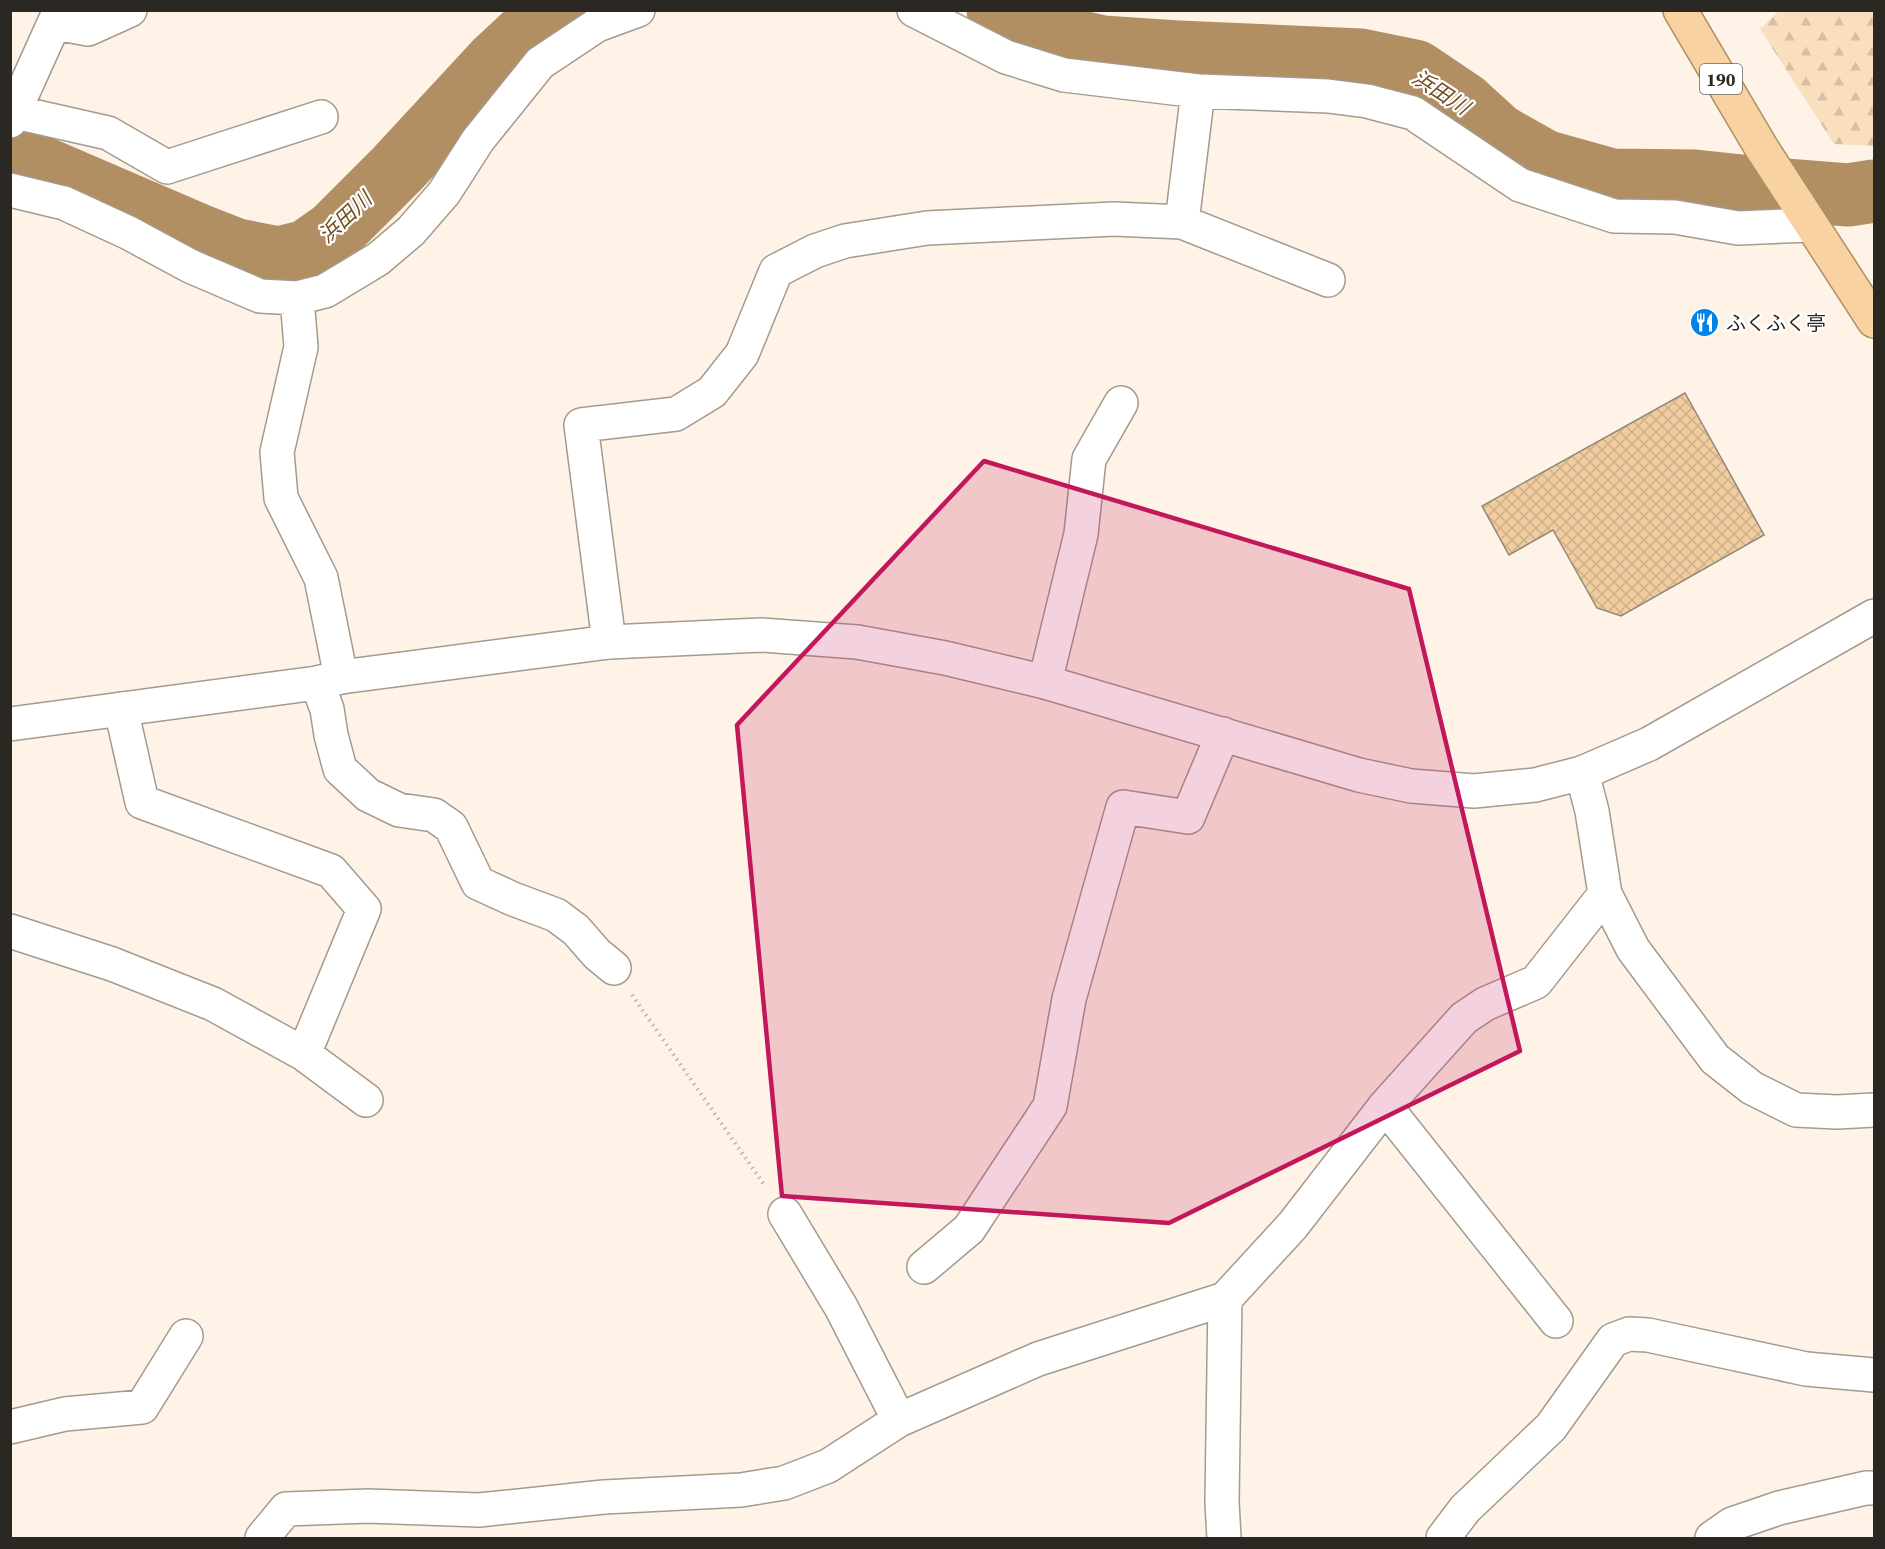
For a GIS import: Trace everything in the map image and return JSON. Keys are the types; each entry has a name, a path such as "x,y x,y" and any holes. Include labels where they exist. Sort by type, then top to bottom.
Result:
{"highway":[{"name":"190","path":"1680,10 1761,147 1875,321"}],"street":[{"path":"130,10 88,29 58,17 13,117 108,133 167,167 321,117"},
{"path":"10,190 64,204 129,233 190,266 260,296 297,298 325,291 378,259 411,231 444,193 477,140 540,63 597,25 638,10"},
{"path":"914,10 1006,57 1064,75 1198,91 1329,96 1368,101 1413,113 1520,185 1614,216 1676,217 1738,228 1808,220"},
{"path":"1182,222 1198,91"},
{"path":"609,642 580,424 676,414 712,392 742,354 776,271 815,251 845,241 927,228 1114,219 1182,222 1328,280"},
{"path":"297,298 301,347 277,452 281,498 321,578 329,680 327,709 340,769 368,795 399,810 434,815 451,827 478,883 556,915 576,930 597,954 614,968"},
{"path":"1045,682 1081,534 1089,459 1121,403"},
{"path":"10,724 609,642 761,635 857,642 945,658 1045,682 1359,775 1411,786 1474,791 1535,784 1582,773 1649,744 1875,616"},
{"path":"122,709 142,802 331,871 364,909 304,1054"},
{"path":"924,1267 969,1229 1050,1106 1069,999 1123,807 1188,817 1223,734"},
{"path":"1582,773 1592,811 1605,894 1633,949 1715,1059 1752,1088 1796,1110 1838,1112 1875,1110"},
{"path":"262,1539 286,1509 368,1506 479,1510 604,1497 741,1490 784,1483 828,1466 899,1420 1038,1359 1225,1299 1293,1225 1386,1106 1464,1018 1485,1004 1536,982 1605,894"},
{"path":"10,931 112,964 213,1004 304,1054 366,1100"},
{"path":"1386,1106 1556,1321"},
{"path":"784,1214 841,1307 899,1420"},
{"path":"1224,1539 1222,1502 1225,1299"},
{"path":"1443,1539 1465,1509 1551,1427 1613,1340 1629,1334 1648,1335 1806,1369 1875,1375"},
{"path":"10,1427 65,1414 142,1407 186,1336"},
{"path":"1712,1539 1732,1524 1779,1508 1866,1488 1875,1488"}],"path":[{"path":"614,968 784,1214"}],"highlighted area":[{"path":"984,461 1409,589 1520,1051 1169,1223 782,1196 737,725"}],"green space":[{"path":"1779,11 1874,11 1874,146 1834,144 1760,29"}],"building":[{"path":"1685,393 1764,535 1621,616 1597,608 1553,530 1509,555 1482,506"}],"waterway":[{"name":"浜田川","path":"10,154 237,250 278,258 307,251 334,232 397,169 497,61 539,22 557,10"},
{"name":"浜田川","path":"998,10 1055,36 1102,47 1361,60 1415,71 1464,104 1498,135 1544,161 1612,180 1695,181 1848,195 1874,191"}],"place":[{"name":"ふくふく亭","path":"1705,323"}]}
